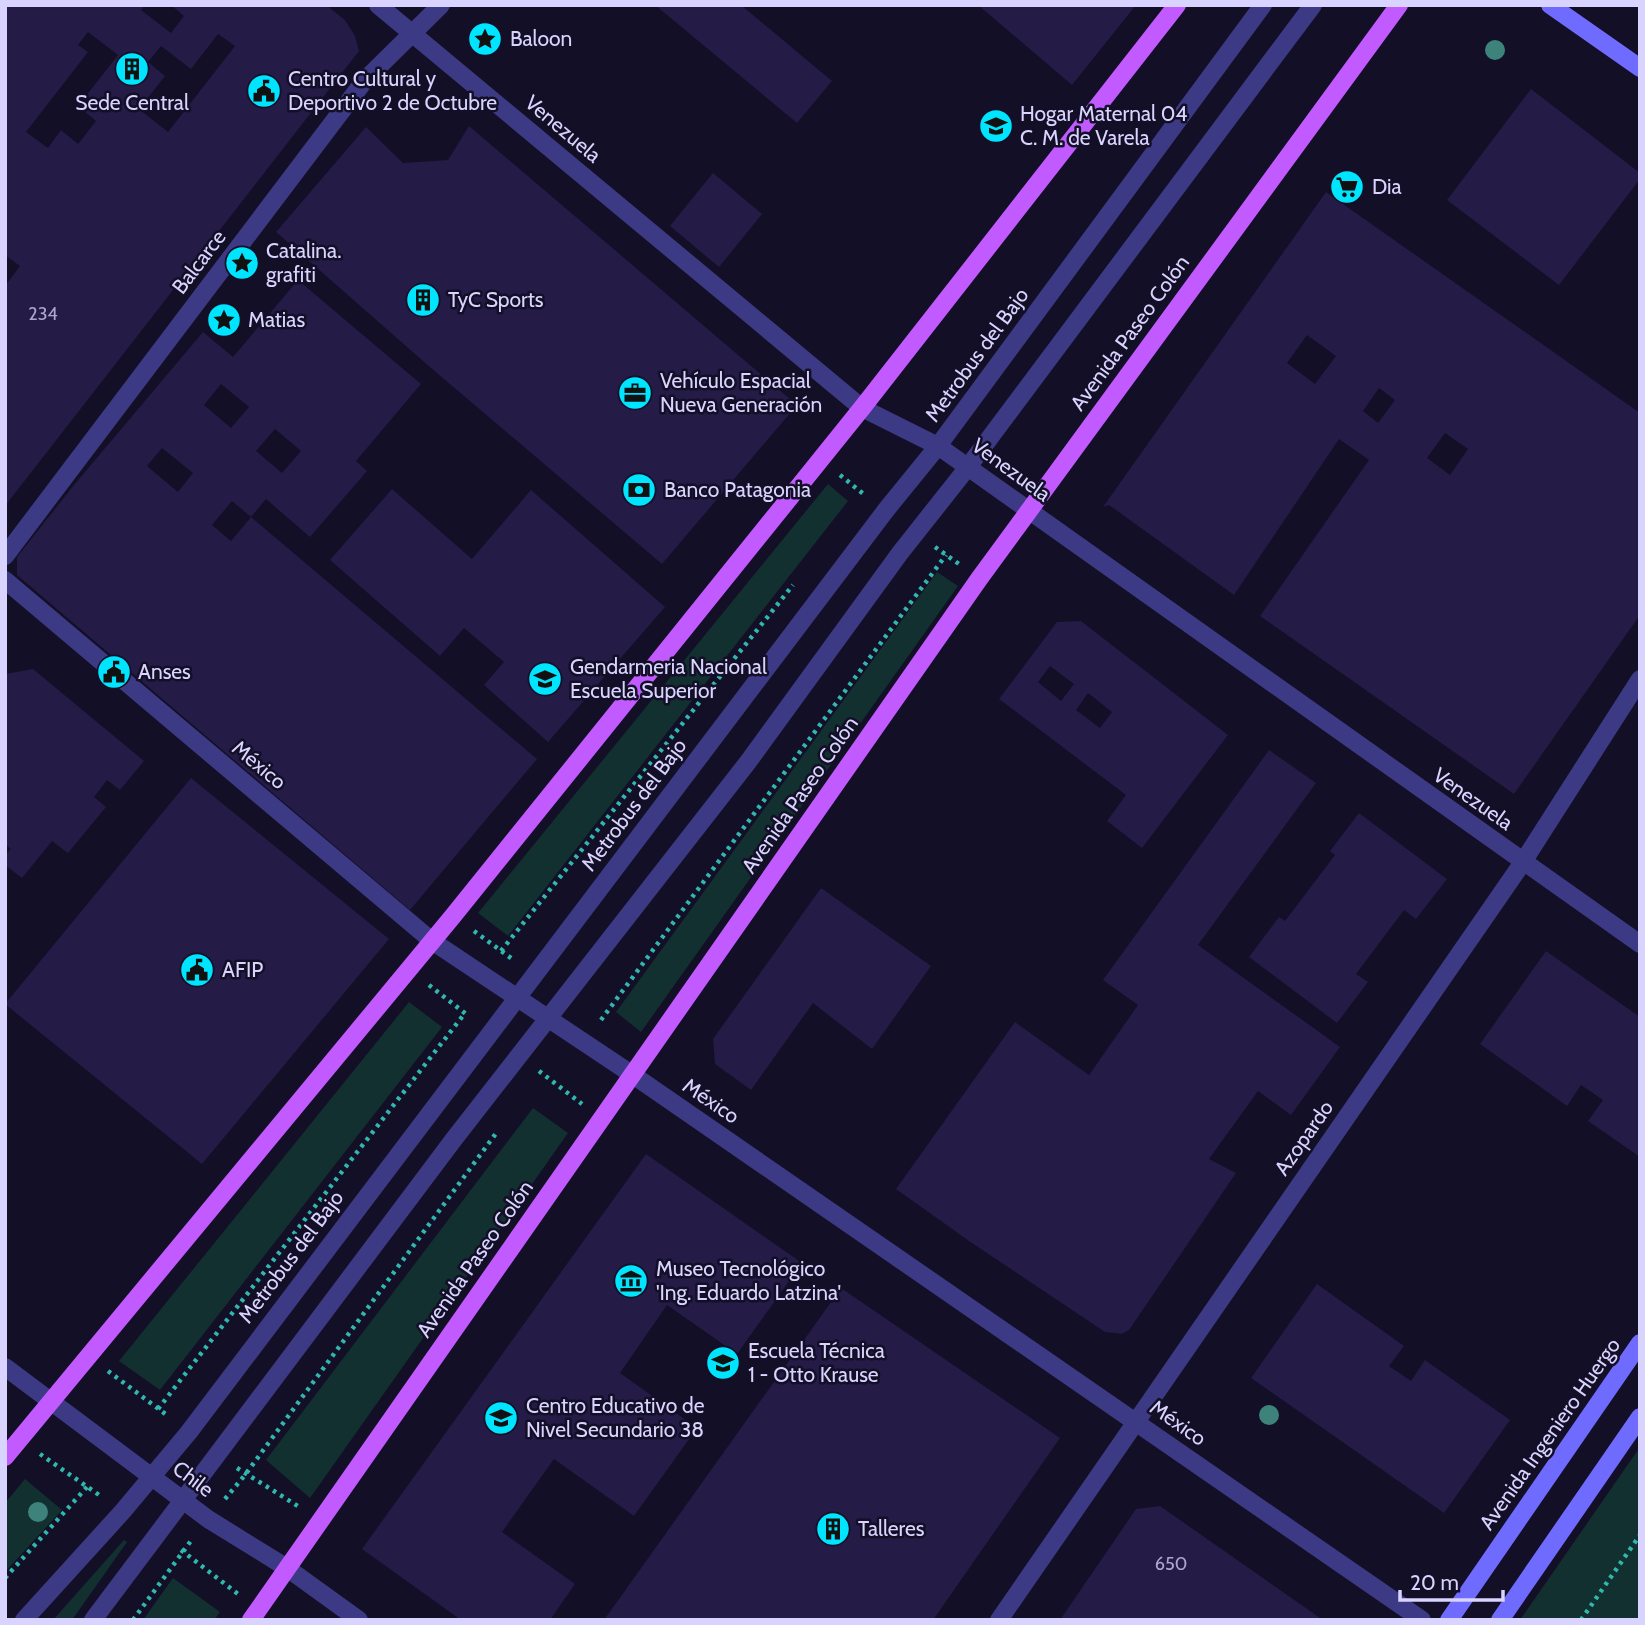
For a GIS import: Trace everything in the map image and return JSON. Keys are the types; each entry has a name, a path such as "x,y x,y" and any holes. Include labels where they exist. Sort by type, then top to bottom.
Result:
{"main road":[{"path":"5,1457 432,941 862,408 1177,5"},
{"name":"Avenida Paseo Colón","path":"251,1620 1028,511 1399,5"},
{"path":"1550,5 1640,68"},
{"name":"Avenida Ingeniero Huergo","path":"1449,1620 1640,1343"},
{"path":"1500,1620 1640,1417"}],"street":[{"name":"Venezuela","path":"378,5 862,408 938,446 1640,944"},
{"name":"Balcarce","path":"5,556 365,80 441,5"},
{"name":"Metrobus del Bajo","path":"24,1620 189,1432 886,510 938,446 1263,5"},
{"path":"93,1620 454,1139 748,762 901,553 1313,5"},
{"name":"México","path":"5,580 432,941 633,1075 1422,1620"},
{"name":"Azopardo","path":"999,1620 1523,862 1640,678"},
{"name":"Chile","path":"5,1367 208,1519 286,1568 359,1620"}],"path":[{"path":"856,505 864,495"},
{"path":"601,1020 946,555"},
{"path":"501,951 795,582"},
{"path":"158,1409 465,1013"},
{"path":"532,1083 541,1072"},
{"path":"133,1620 208,1519 245,1475 500,1128"},
{"path":"5,1578 87,1487"},
{"path":"1581,1620 1640,1535"}],"green space":[{"path":"828,484 848,501 508,936 478,913"},
{"path":"937,572 958,586 641,1032 616,1012"},
{"path":"409,1002 442,1027 160,1390 119,1361"},
{"path":"533,1108 568,1133 310,1498 266,1460"},
{"path":"1640,1447 1640,1620 1520,1620"},
{"path":"25,1479 62,1510 5,1572 5,1503"},
{"path":"124,1540 127,1542 72,1620 53,1620"},
{"path":"173,1578 220,1612 214,1620 143,1620"}],"building":[{"path":"5,5 145,5 141,10 171,33 184,16 171,5 326,5 345,20 355,36 359,51 5,506 5,286 20,266 5,255","holes":["88,32 118,55 78,106 96,121 78,144 61,130 48,148 26,132 88,52 78,45","218,34 235,46 168,132 139,109 165,76 148,62 161,46 191,69"]},
{"path":"655,5 741,5 832,81 797,123"},
{"path":"978,5 1136,5 1072,85"},
{"path":"1531,89 1640,173 1640,179 1559,285 1447,200"},
{"path":"469,126 797,405 662,564 276,232 366,127 403,163 448,160"},
{"path":"713,173 762,214 719,267 670,226"},
{"path":"1326,192 1640,413 1640,615 1514,794 1260,616 1369,460 1339,439 1234,595 1109,505 1103,507","holes":["1307,335 1336,356 1315,384 1287,363","1379,388 1395,400 1378,423 1363,411","1445,433 1468,449 1450,475 1427,458"]},
{"path":"298,280 421,384 356,461 367,471 310,537 266,499 251,517 537,759 410,910 17,575 17,557 203,332 233,357","holes":["221,384 249,407 231,428 204,405","275,429 301,451 282,473 256,451","162,448 193,473 178,492 147,466","232,501 251,517 231,541 212,525"]},
{"path":"392,489 472,559 531,490 665,607 548,742 484,685 504,662 464,628 440,656 330,560"},
{"path":"1081,621 1228,735 1142,848 1107,821 1126,795 999,699 1057,622","holes":["1050,666 1074,684 1061,701 1038,682","1088,693 1112,712 1100,728 1076,710"]},
{"path":"33,669 144,761 120,790 107,780 94,797 106,807 68,853 52,841 22,878 5,865 5,855 11,849 5,844 5,674"},
{"path":"1269,750 1316,783 1198,945 1340,1047 1291,1115 1258,1091 1209,1159 1236,1173 1129,1330 1122,1334 1105,1332 896,1189 1015,1022 1089,1075 1138,1005 1103,980"},
{"name":"AFIP","path":"191,778 389,939 202,1164 5,1004"},
{"path":"1359,813 1447,879 1416,919 1404,910 1356,974 1368,982 1337,1023 1249,957 1279,917 1285,921 1335,855 1330,851"},
{"path":"821,888 931,966 872,1049 813,1003 751,1090 715,1064 713,1039"},
{"path":"1546,951 1640,1017 1640,1157 1588,1121 1603,1100 1581,1085 1567,1106 1480,1044"},
{"path":"646,1154 802,1263 737,1354 667,1305 620,1373 697,1428 634,1516 554,1459 502,1532 575,1584 550,1620 461,1620 362,1549"},
{"path":"1317,1284 1404,1346 1389,1366 1411,1381 1425,1360 1510,1420 1444,1513 1251,1378"},
{"name":"Talleres","path":"841,1288 1060,1438 933,1620 604,1620"},
{"path":"1160,1506 1323,1620 1060,1620 1136,1509"}],"place":[{"name":"Baloon","path":"485,39"},
{"name":"Sede Central","path":"132,69"},
{"name":"Centro Cultural y Deportivo 2 de Octubre","path":"264,91"},
{"name":"Hogar Maternal 04 C. M. de Varela","path":"996,126"},
{"name":"Dia","path":"1347,187"},
{"name":"Catalina. grafiti","path":"242,263"},
{"name":"TyC Sports","path":"423,300"},
{"name":"Matias","path":"224,320"},
{"name":"Vehículo Espacial Nueva Generación","path":"635,393"},
{"name":"Banco Patagonia","path":"639,490"},
{"name":"Anses","path":"114,672"},
{"name":"Gendarmeria Nacional Escuela Superior","path":"545,679"},
{"name":"AFIP","path":"197,970"},
{"name":"Museo Tecnológico 'Ing. Eduardo Latzina'","path":"631,1281"},
{"name":"Escuela Técnica 1 - Otto Krause","path":"723,1363"},
{"name":"Centro Educativo de Nivel Secundario 38","path":"501,1418"},
{"name":"Talleres","path":"833,1529"}]}
